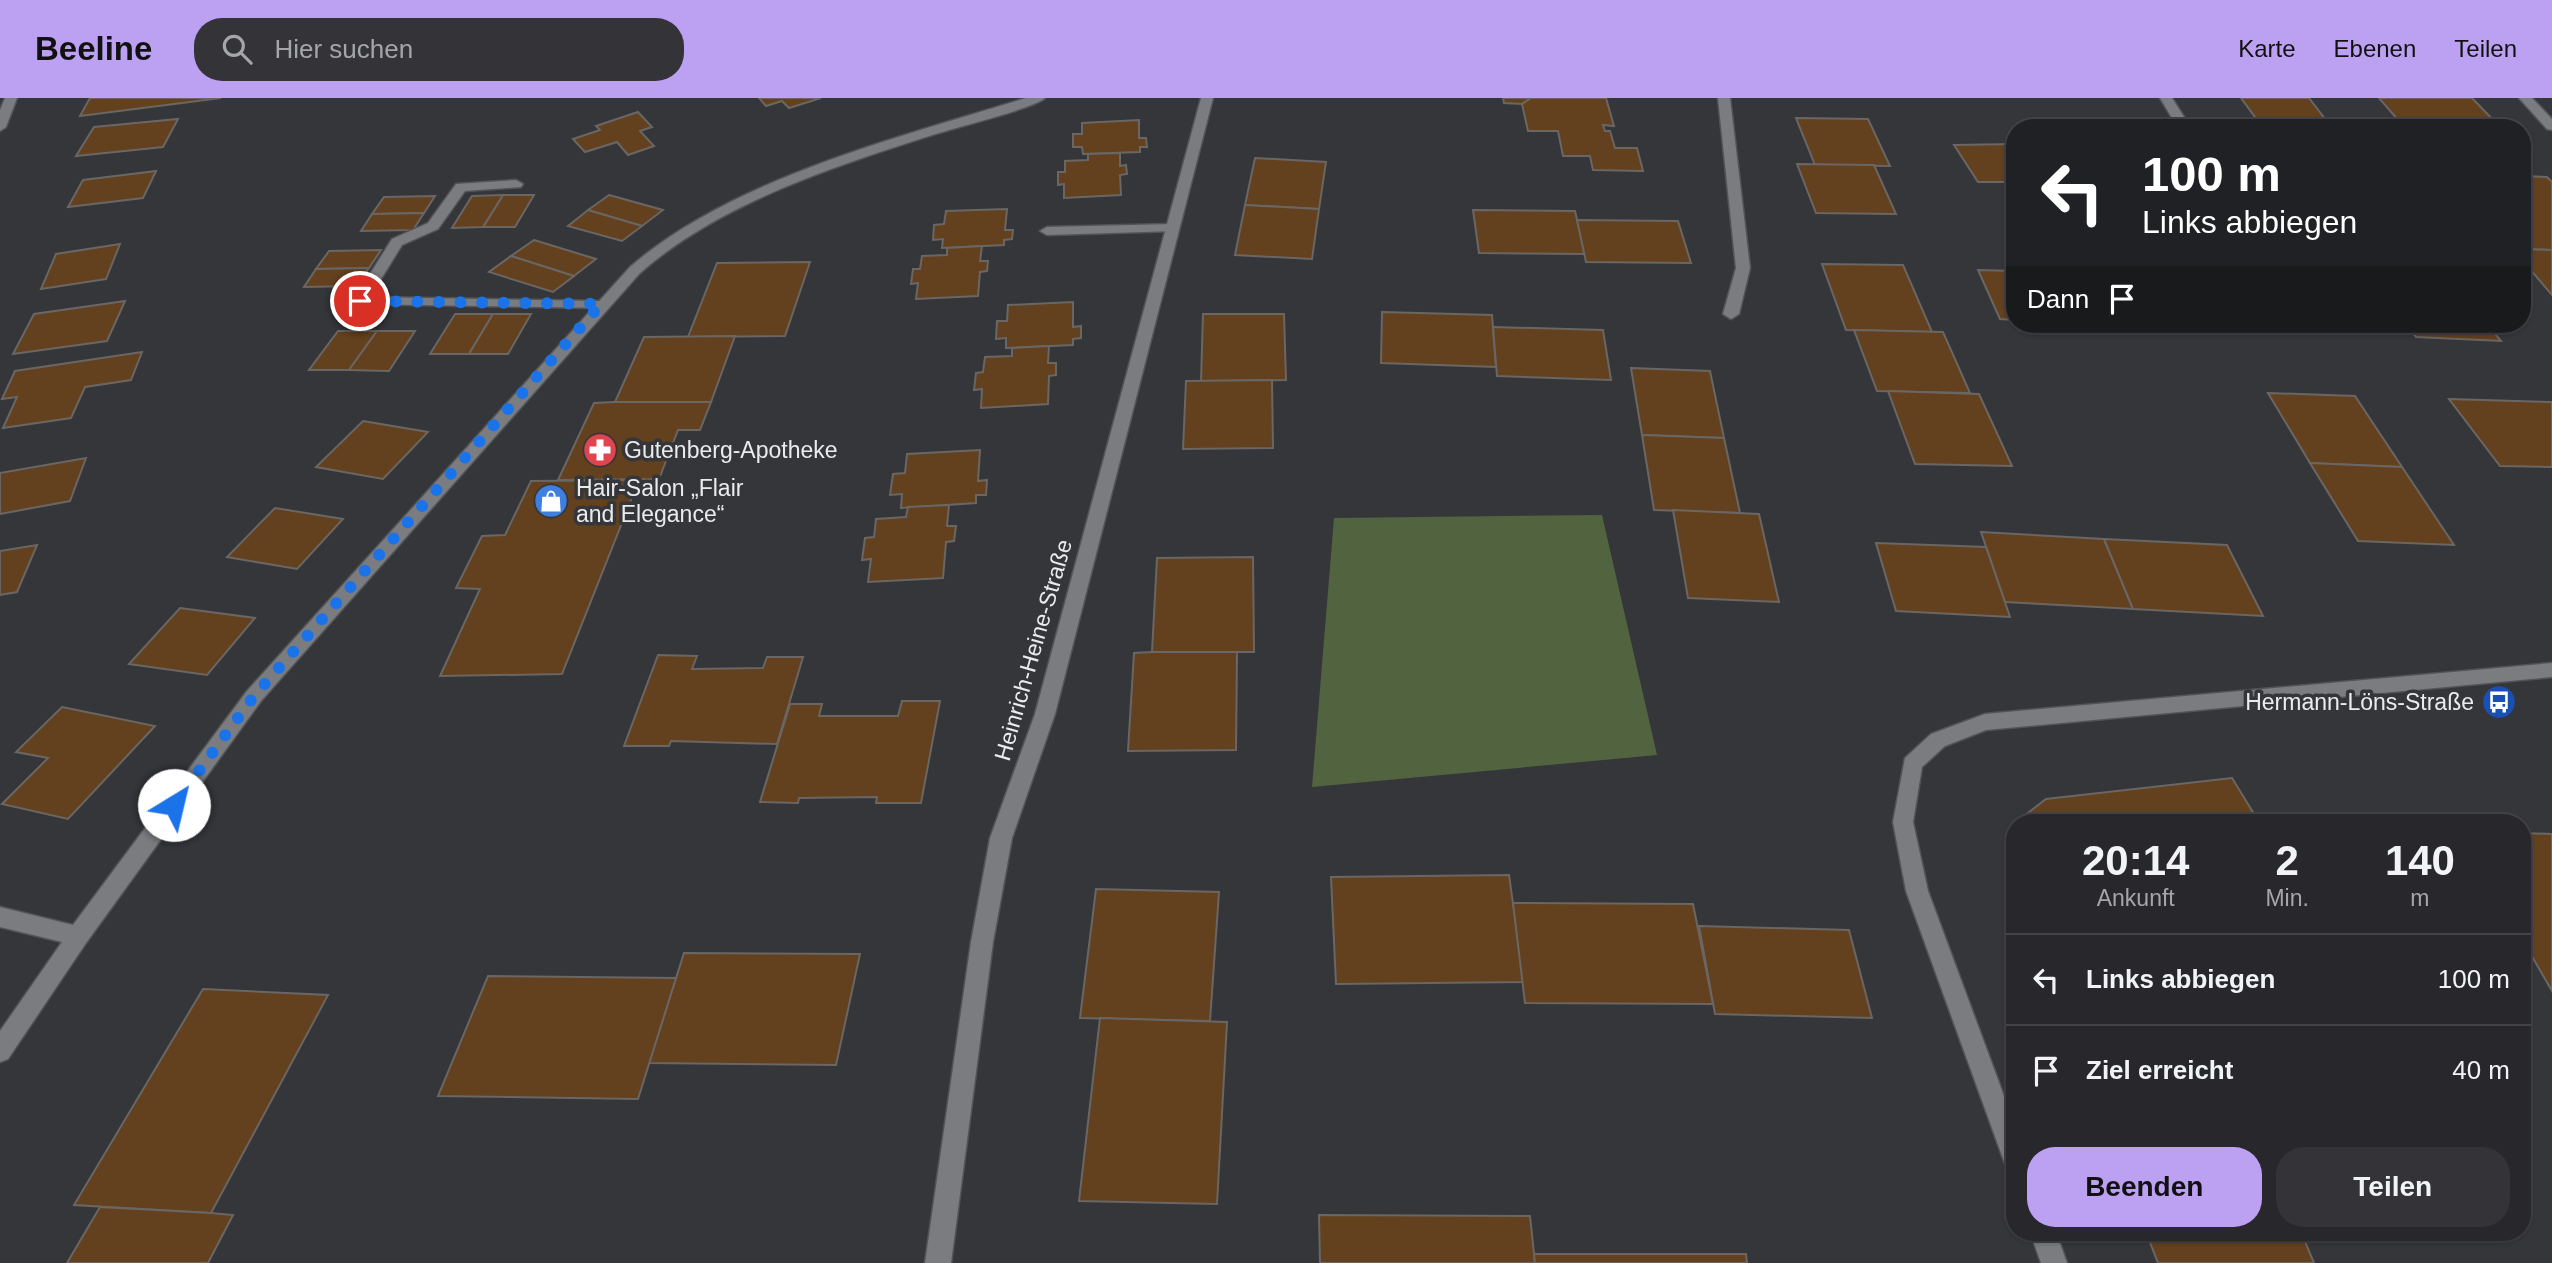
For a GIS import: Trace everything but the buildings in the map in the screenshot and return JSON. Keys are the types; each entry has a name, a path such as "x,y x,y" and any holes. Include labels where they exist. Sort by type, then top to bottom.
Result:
{"street":[{"path":"0,127 10,98"},
{"path":"0,1051 78,936 254,696 601,304 645,261 712,218 789,181 864,153 1039,98"},
{"name":"Heinrich-Heine-Straße","path":"938,1263 982,942 1001,838 1045,714 1207,98"},
{"path":"1724,98 1742,268 1731,314"},
{"path":"2166,98 2179,119"},
{"path":"2525,98 2552,126"},
{"path":"516,184 461,187 433,226 397,242 360,301 601,304"},
{"path":"1046,231 1172,228"},
{"path":"2006,1133 1914,880 1903,822 1912,764 1938,740 1984,722 2552,670"},
{"path":"0,917 78,936"},
{"path":"2046,1241 2054,1263"}],"green space":[{"path":"1602,515 1657,755 1312,787 1334,518"}],"place":[{"name":"Gutenberg-Apotheke","path":"600,450"},
{"name":"Hair-Salon „Flair and Elegance“","path":"551,501"},
{"name":"Hermann-Löns-Straße","path":"2499,702"}],"route":[{"path":"174,805 254,696 601,304 360,301"}]}
